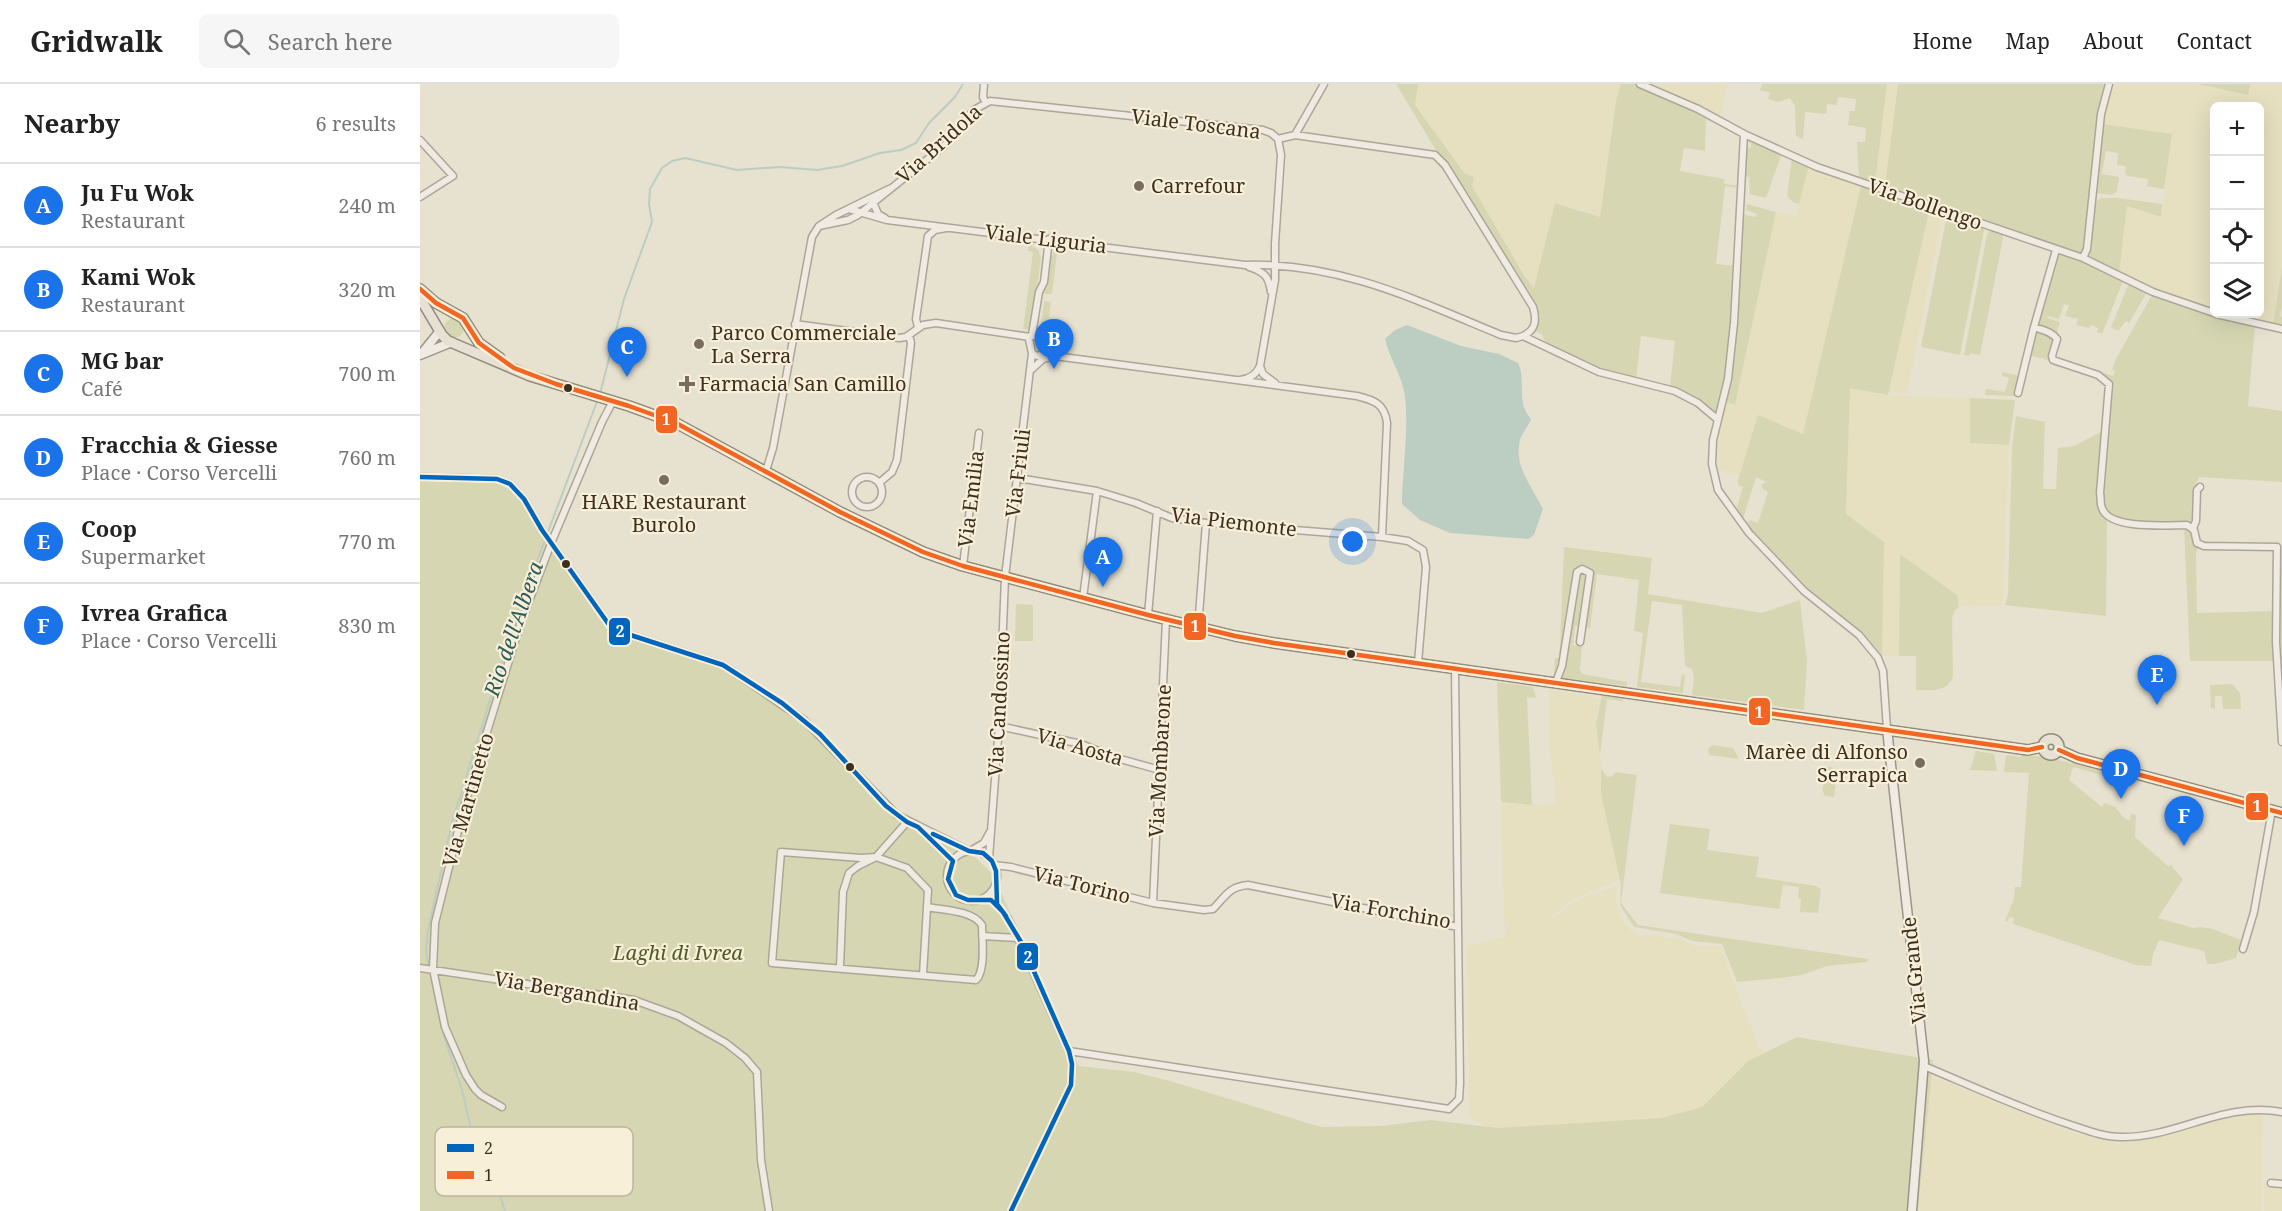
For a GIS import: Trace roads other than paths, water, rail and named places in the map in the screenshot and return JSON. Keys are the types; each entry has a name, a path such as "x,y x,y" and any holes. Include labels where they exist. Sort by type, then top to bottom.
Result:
{"main road":[{"path":"420,288 436,303 463,318 479,343 514,368"},
{"path":"420,298 445,338 547,382 676,423 886,535 963,566 1198,628 1274,643 2028,750 2043,747 2045,741 2054,740 2059,744 2059,750 2078,758 2277,812"},
{"path":"440,330 444,319 454,314"},
{"path":"454,342 464,338 468,328"}],"street":[{"path":"984,84 983,97 988,102"},
{"path":"1295,135 1324,84"},
{"name":"Via Bollengo","path":"1640,84 1698,109 1744,134 1838,175 2083,258 2153,292 2210,311"},
{"path":"2083,258 2087,249 2102,114 2109,84"},
{"name":"Viale Toscana","path":"988,102 1263,130 1278,139 1281,155 1276,265 1260,366"},
{"name":"Via Bridola","path":"819,226 848,220 861,213 944,146 974,110 988,102"},
{"path":"1744,134 1734,323 1728,379 1718,419 1712,464 1718,490 1749,533 1804,591 1869,646 1878,658 1883,671 1887,729"},
{"path":"1278,139 1295,135 1435,155 1445,165 1533,307 1535,323 1530,332 1523,336"},
{"path":"420,140 453,176 420,197"},
{"name":"Via Bridola","path":"819,226 888,189"},
{"path":"873,202 878,214 888,220"},
{"name":"Viale Liguria","path":"849,209 888,220 952,226 1245,265 1276,265 1320,271 1372,283 1501,335 1516,338 1523,336 1599,372 1674,391 1698,404 1718,419"},
{"path":"766,471 773,448 812,237 819,226"},
{"path":"918,327 916,318 927,242 931,232 952,226"},
{"name":"Via Friuli","path":"1005,577 1031,370 1037,355 1029,342 1039,292 1044,282 1049,239"},
{"path":"2018,393 2056,250"},
{"path":"1245,265 1265,274 1272,296"},
{"name":"Via Bollengo","path":"2236,318 2282,329"},
{"path":"795,324 899,338 918,327 936,323 1039,338 1044,350 1037,355"},
{"path":"2034,327 2052,333 2057,339 2053,360 2098,375 2109,384 2100,493 2102,508 2106,515 2119,523 2187,525 2193,528"},
{"path":"420,355 440,330"},
{"path":"879,483 892,472 897,460 911,343 909,334"},
{"path":"420,355 454,342"},
{"path":"1037,355 1373,399 1386,414 1387,423 1382,537"},
{"path":"1031,370 1035,364 1048,357"},
{"path":"1240,380 1254,375 1260,366 1269,380 1278,385"},
{"name":"Via Martinetto","path":"502,1107 481,1095 466,1074 445,1027 433,969 435,923 465,803 520,625 550,539 602,422 609,400"},
{"name":"Via Emilia","path":"963,566 979,433"},
{"path":"420,477 497,479 510,484 524,499 542,530 612,629 723,665 804,720 886,806 907,822 989,858 997,873 998,904 1018,938 1069,1051 1072,1064 1071,1085 1011,1211"},
{"path":"871,478 879,483 882,487 882,497 876,505 867,507 858,504 853,495 857,482 871,478"},
{"name":"Via Piemonte","path":"1018,478 1097,492 1136,503 1172,518 1408,541 1423,550 1426,567 1418,663"},
{"path":"2200,487 2197,490 2196,521 2193,528 2195,539 2200,545 2277,548 2276,642 2282,742"},
{"path":"1083,598 1097,492"},
{"path":"1148,615 1157,511"},
{"path":"1198,628 1206,523"},
{"path":"1556,682 1562,666 1577,572 1582,569 1590,573 1580,642"},
{"name":"Via Candossino","path":"989,858 999,726 1005,577"},
{"name":"Via Mombarone","path":"1153,903 1166,620"},
{"name":"Via Forchino","path":"1153,903 1204,910 1213,909 1236,886 1248,885 1458,927 1455,668"},
{"name":"Via Aosta","path":"999,726 1080,744 1113,757 1160,770"},
{"name":"Via Grande","path":"1887,729 1924,1066 1912,1211"},
{"path":"2243,949 2277,812"},
{"path":"840,967 843,892 849,873 876,856 907,822"},
{"path":"918,827 952,861"},
{"path":"991,830 984,843 952,861 947,875 948,883 954,892 968,900 983,898 998,904"},
{"path":"922,975 928,890 907,868 876,856 861,858 781,852 772,963 976,980 981,975 982,969 982,925 976,918 927,907"},
{"name":"Via Torino","path":"994,865 1011,867 1153,903"},
{"name":"Via Torino","path":"997,873 1011,867"},
{"path":"983,898 996,882"},
{"path":"1069,1051 1449,1109 1459,1099 1460,1083 1458,927"},
{"path":"982,936 1018,938"},
{"name":"Via Bergandina","path":"422,968 634,1000 678,1016 726,1043 745,1058 757,1072 761,1160 769,1211"},
{"path":"1924,1066 2046,1117 2104,1135 2122,1137 2149,1134 2242,1109 2265,1108 2282,1112"},
{"path":"2271,1183 2282,1184"}],"waterway":[{"name":"Rio dell'Albera","path":"600,394 624,299 652,222 649,204 650,189 662,168 672,161 685,158 737,170 780,167 817,170 842,166 880,153 901,150 916,143 929,123 955,97 963,84"},
{"name":"Rio dell'Albera","path":"471,1127 462,1090 444,1036 428,964 426,949 428,930 452,822 517,614 598,399"},
{"name":"Rio dell'Albera","path":"500,1196 505,1211"}],"place":[{"name":"Carrefour","path":"1139,186"},
{"name":"Parco Commerciale La Serra","path":"699,344"},
{"name":"Kami Wok","path":"1054,369"},
{"name":"MG bar","path":"627,377"},
{"name":"Farmacia San Camillo","path":"687,384"},
{"name":"HARE Restaurant Burolo","path":"664,480"},
{"name":"Ju Fu Wok","path":"1103,587"},
{"name":"Coop","path":"2157,705"},
{"name":"Marèe di Alfonso Serrapica","path":"1920,763"},
{"name":"Fracchia & Giesse","path":"2121,799"},
{"name":"Ivrea Grafica","path":"2184,846"}],"park label":[{"name":"Laghi di Ivrea","path":"678,953"}]}
